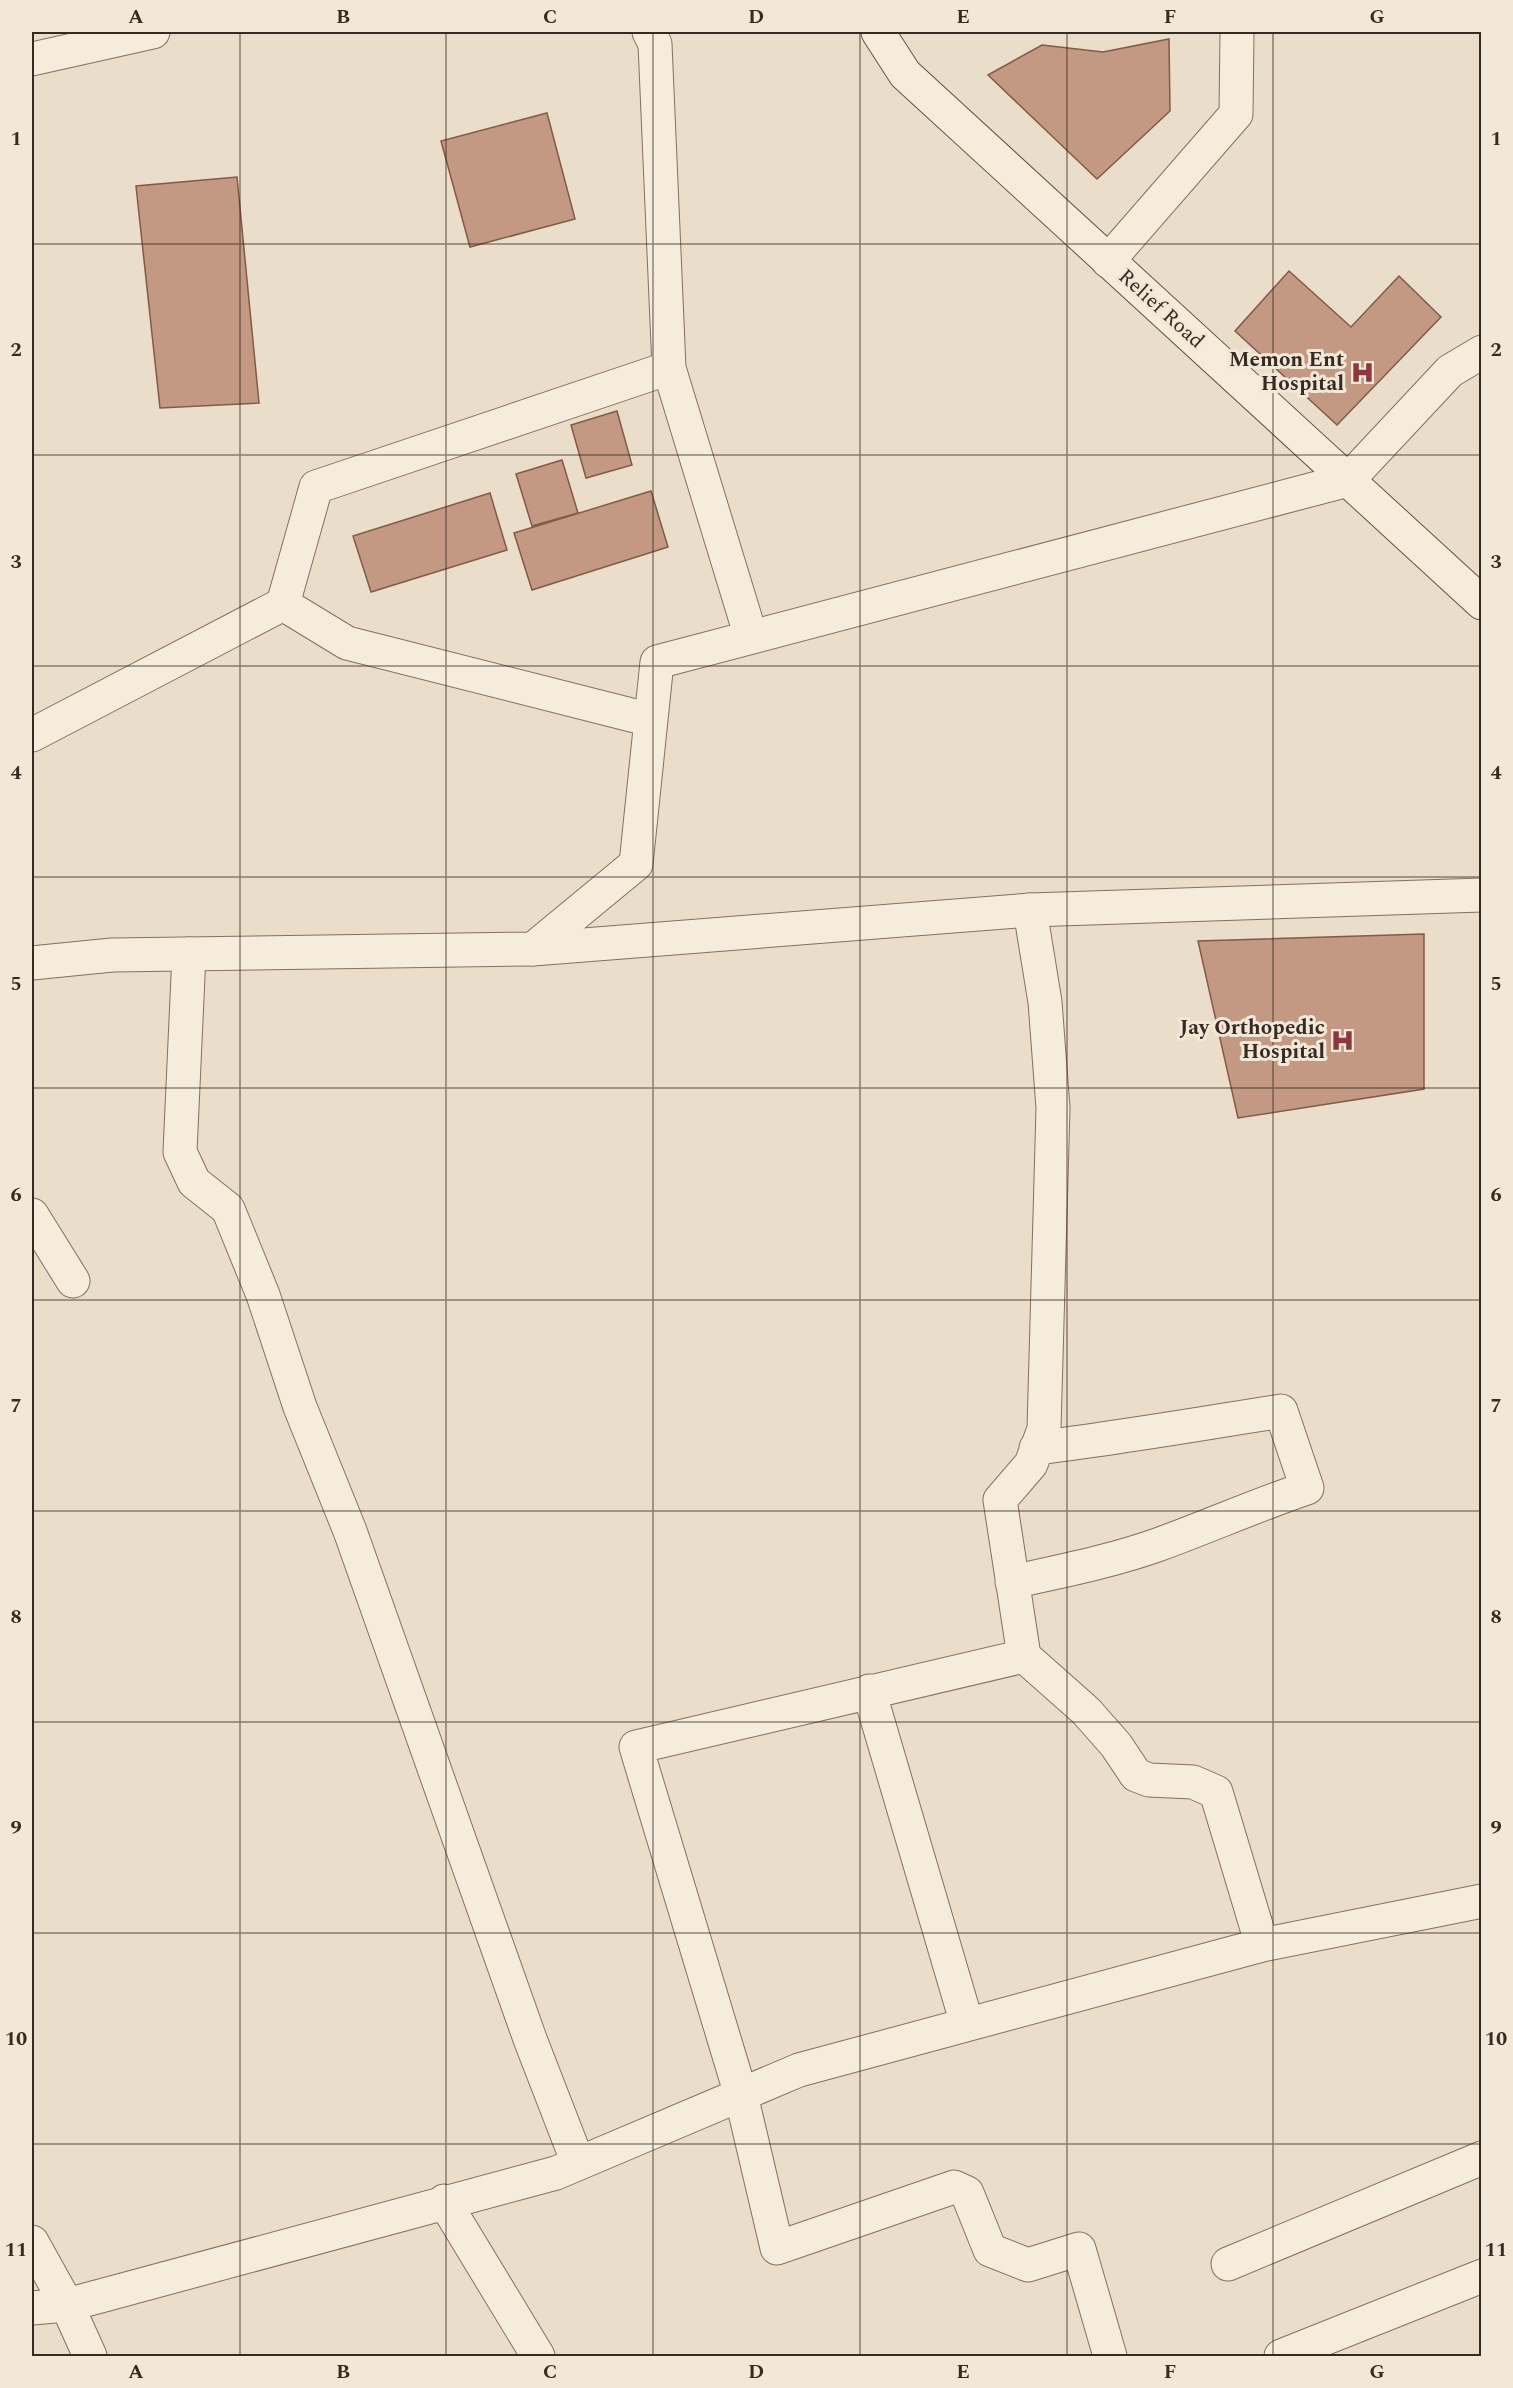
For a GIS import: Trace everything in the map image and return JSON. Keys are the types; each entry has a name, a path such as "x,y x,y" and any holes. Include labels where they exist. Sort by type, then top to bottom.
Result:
{"street":[{"path":"32,59 153,32"},
{"path":"649,32 655,44 669,368 752,637"},
{"name":"Relief Road","path":"878,32 904,74 1482,603"},
{"path":"1108,261 1236,114 1237,32"},
{"path":"533,949 636,864 657,662 1348,480 1450,371 1482,352"},
{"path":"32,735 283,604 316,487 669,368"},
{"path":"283,604 346,643 651,720"},
{"path":"32,963 112,955 533,949 1030,910 1482,895"},
{"path":"1030,910 1045,1002 1053,1108 1044,1429 1030,1464 1000,1500 1024,1656 1086,1711 1116,1745 1136,1775 1149,1780 1193,1782 1216,1792 1262,1945"},
{"path":"189,954 180,1152 195,1182 228,1209 263,1295 300,1407 350,1531 526,2028 578,2163"},
{"path":"32,1215 73,1281"},
{"path":"1012,1582 1078,1567 1159,1544 1235,1512 1307,1488 1281,1411 1171,1427 1107,1440 1036,1448"},
{"path":"1024,1656 636,1747 741,2095 777,2248 954,2187 967,2193 990,2250 1028,2265 1079,2249 1110,2356"},
{"path":"869,1691 967,2024"},
{"path":"32,2308 67,2304 444,2201 556,2173 799,2070 1262,1945 1482,1901"},
{"path":"1228,2264 1482,2158"},
{"path":"444,2201 538,2356"},
{"path":"32,2242 67,2304 90,2356"},
{"path":"1281,2356 1482,2276"}],"building":[{"path":"1169,39 1170,111 1097,179 988,75 1042,45 1103,52"},
{"path":"547,113 575,219 470,247 441,141"},
{"path":"237,177 259,403 160,408 136,186"},
{"path":"1289,271 1351,327 1399,276 1441,317 1337,425 1235,331"},
{"path":"617,411 632,465 586,478 571,425"},
{"path":"562,460 578,513 532,526 516,474"},
{"path":"651,491 668,547 532,590 514,533"},
{"path":"490,493 507,550 371,592 353,536"},
{"path":"1424,934 1424,1089 1238,1118 1198,941"}],"place":[{"name":"Memon Ent Hospital","path":"1362,372"},
{"name":"Jay Orthopedic Hospital","path":"1343,1040"}]}
